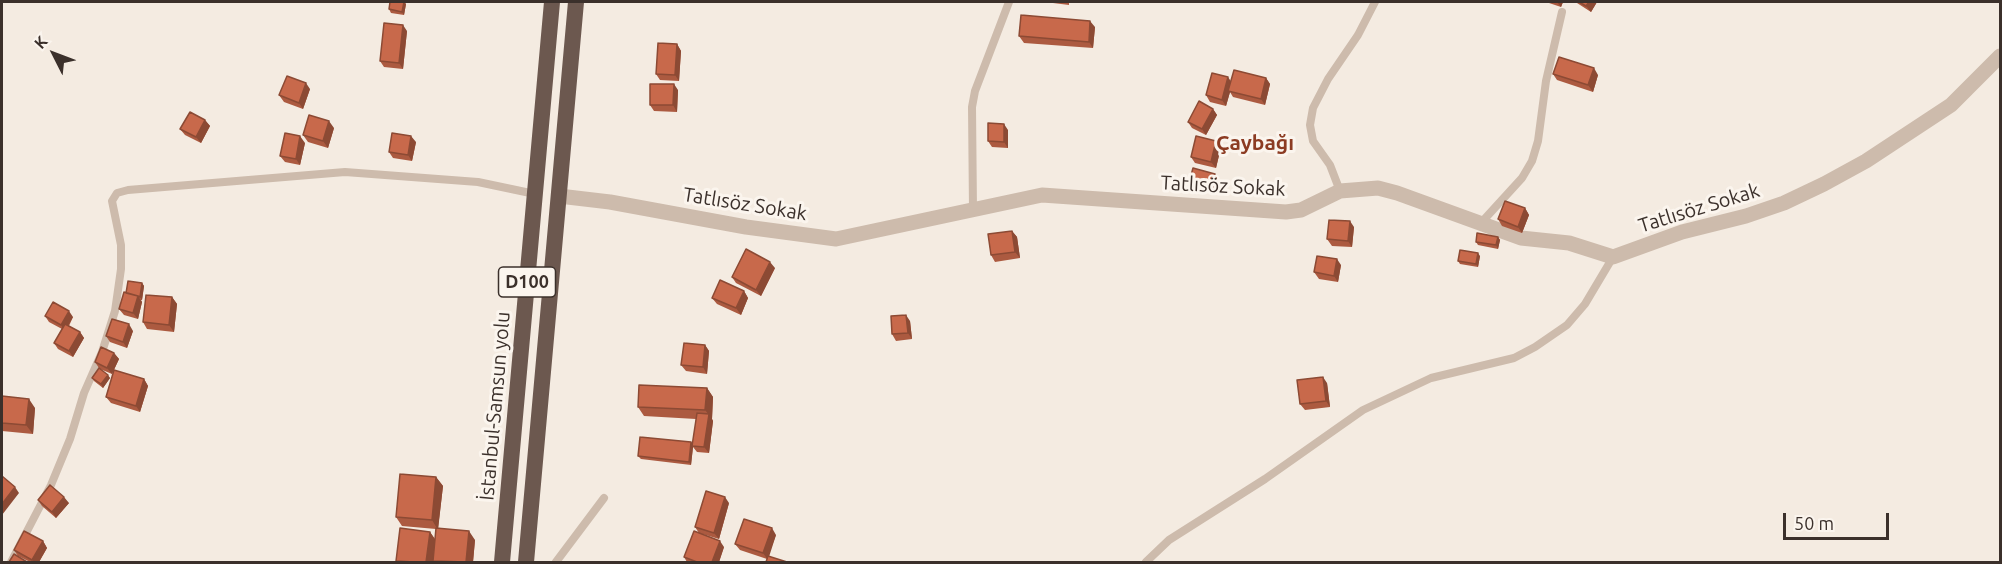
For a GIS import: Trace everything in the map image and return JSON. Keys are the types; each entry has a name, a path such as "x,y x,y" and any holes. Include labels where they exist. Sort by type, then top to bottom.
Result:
{"highway":[{"name":"İstanbul-Samsun yolu","path":"502,562 552,2"},
{"name":"D100","path":"526,562 576,2"}],"street":[{"name":"Tatlısöz Sokak","path":"559,196 610,202 747,227 836,239 1042,195 1286,212 1301,210 1340,191 1378,188 1521,238 1569,243 1613,257 1682,232 1746,216 1784,203 1824,184 1866,161 1951,105 2001,56"}],"lane":[{"path":"974,210 974,99 1009,2"},
{"path":"1340,191 1330,165 1313,141 1310,125 1313,108 1328,79 1358,35 1375,2"},
{"path":"1480,225 1522,178 1532,161 1538,141 1546,81 1562,12"},
{"path":"11,562 51,485 70,439 84,393 102,352 115,311 122,245 112,201 117,193 128,190 345,172 478,182 535,194"},
{"path":"1146,562 1168,540 1265,479 1363,410 1431,378 1514,358 1535,347 1567,325 1585,304 1613,257"},
{"path":"556,562 603,498"}],"building":[{"path":"390,2 404,2 402,12 389,9"},
{"path":"1021,15 1090,21 1089,42 1019,36"},
{"path":"384,23 403,25 399,63 380,61"},
{"path":"658,43 677,44 675,75 656,74"},
{"path":"1559,57 1594,68 1588,85 1553,74"},
{"path":"1234,70 1266,78 1261,99 1228,91"},
{"path":"1212,73 1228,77 1222,100 1206,95"},
{"path":"287,76 306,83 299,103 279,95"},
{"path":"650,84 674,84 673,105 650,105"},
{"path":"1199,101 1213,109 1202,129 1188,122"},
{"path":"190,112 205,120 196,137 180,129"},
{"path":"309,115 329,121 323,141 303,135"},
{"path":"988,123 1004,124 1004,142 988,141"},
{"path":"285,133 300,136 296,159 280,156"},
{"path":"392,133 411,136 408,155 389,152"},
{"path":"1196,136 1216,141 1211,162 1191,157"},
{"path":"1193,168 1215,174 1210,189 1201,186 1202,182 1190,179"},
{"path":"1505,201 1525,208 1518,227 1498,219"},
{"path":"1329,220 1350,221 1348,241 1327,239"},
{"path":"1012,231 1015,252 991,255 988,234"},
{"path":"1477,233 1498,237 1496,245 1476,242"},
{"path":"746,249 770,262 756,290 732,277"},
{"path":"1460,250 1478,253 1476,264 1458,261"},
{"path":"1317,256 1337,259 1334,276 1314,272"},
{"path":"720,280 744,291 736,308 712,298"},
{"path":"128,281 142,283 140,297 126,293"},
{"path":"124,292 138,296 133,313 119,309"},
{"path":"146,295 172,297 169,325 143,322"},
{"path":"53,302 69,311 61,325 45,316"},
{"path":"906,315 908,333 892,334 891,316"},
{"path":"112,319 129,324 123,342 106,336"},
{"path":"65,324 80,332 69,351 54,343"},
{"path":"684,343 705,345 703,367 681,365"},
{"path":"101,347 114,353 107,368 95,362"},
{"path":"99,368 108,375 101,384 92,378"},
{"path":"114,370 144,379 136,406 106,397"},
{"path":"1323,377 1326,401 1300,404 1297,380"},
{"path":"639,385 707,388 705,410 638,407"},
{"path":"2,396 29,399 26,425 2,423"},
{"path":"697,413 709,414 704,447 692,446"},
{"path":"640,437 691,442 689,462 638,456"},
{"path":"400,474 436,477 432,520 396,517"},
{"path":"2,476 15,487 2,504"},
{"path":"50,485 64,497 52,512 38,500"},
{"path":"706,491 725,497 714,533 695,527"},
{"path":"744,519 772,528 763,553 735,544"},
{"path":"400,528 430,532 426,562 396,561"},
{"path":"436,528 469,531 466,562 433,561"},
{"path":"24,531 43,541 32,560 14,550"},
{"path":"694,531 720,541 712,562 697,562 684,557"},
{"path":"14,554 27,562 9,562"},
{"path":"768,556 787,562 766,562"}],"district":[{"name":"Çaybağı","path":"1255,143"}]}
